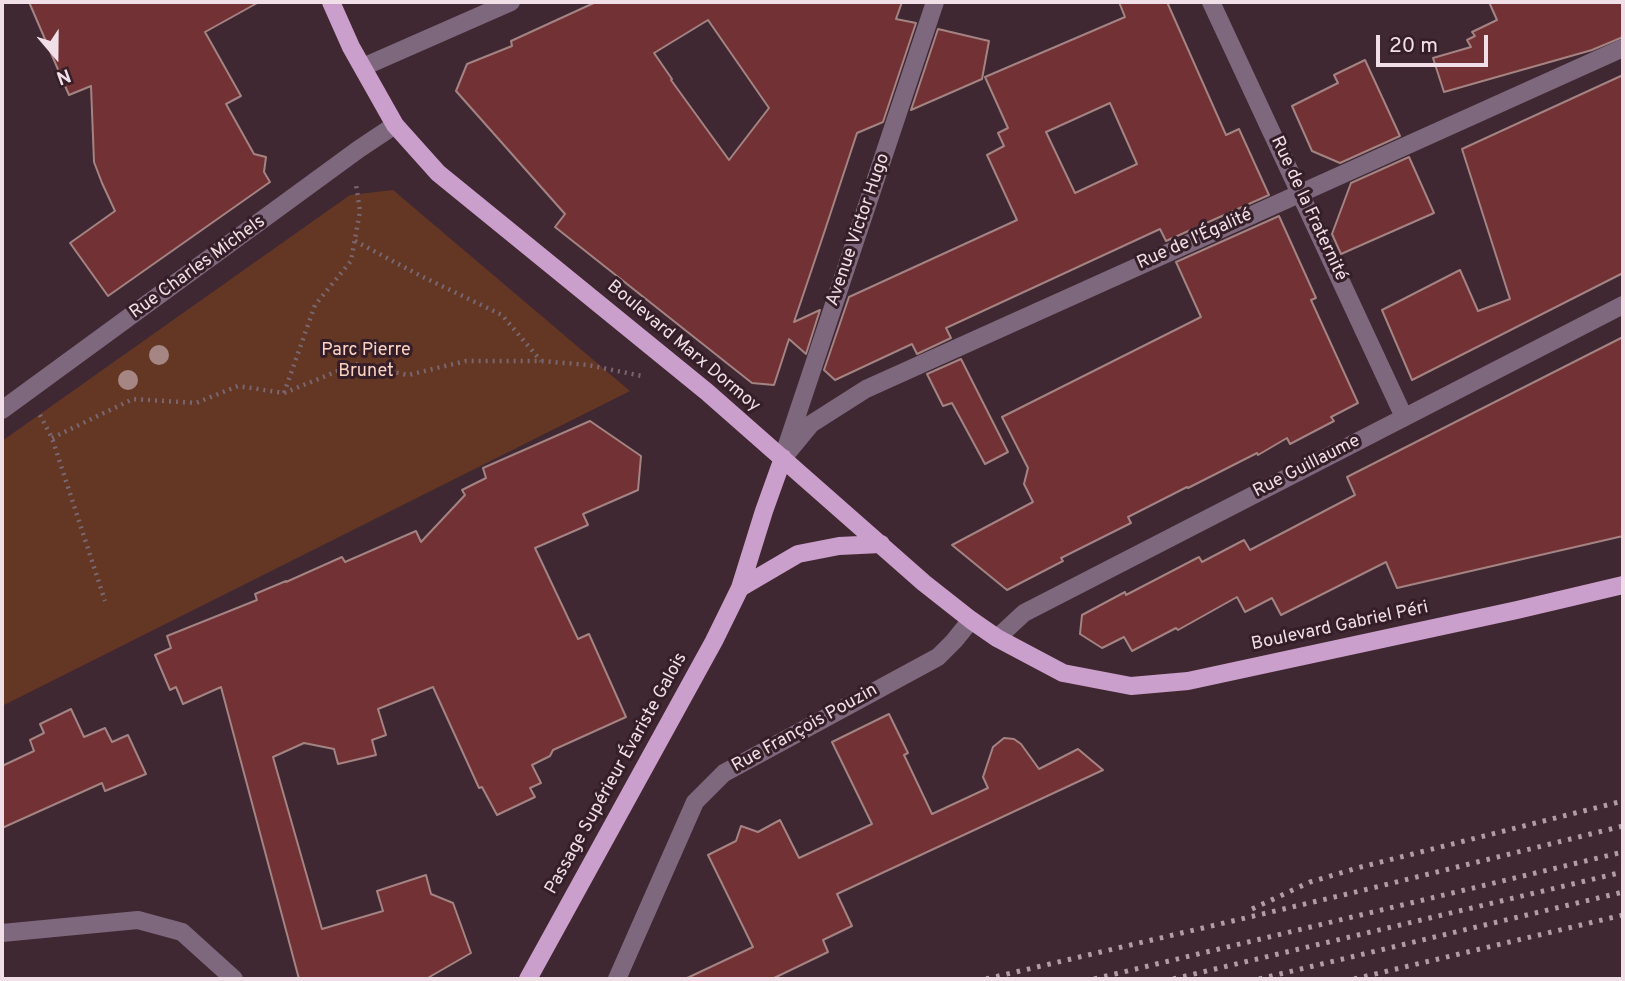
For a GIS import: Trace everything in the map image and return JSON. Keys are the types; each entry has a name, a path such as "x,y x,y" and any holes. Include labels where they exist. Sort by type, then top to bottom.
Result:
{"main road":[{"name":"Boulevard Marx Dormoy","path":"331,2 351,47 395,125 438,173 707,392 924,583 997,638 1063,673"},
{"name":"Passage Supérieur Évariste Galois","path":"528,979 714,641 740,588 783,458"},
{"path":"740,588 798,554 839,546 881,544"},
{"name":"Boulevard Gabriel Péri","path":"1063,673 1131,686 1188,681 1623,585"}],"street":[{"path":"363,66 511,2"},
{"name":"Avenue Victor Hugo","path":"783,458 935,2"},
{"name":"Rue de la Fraternité","path":"1211,2 1404,417"},
{"name":"Rue de l'Égalité","path":"783,458 811,424 866,389 1623,48"},
{"name":"Rue Charles Michels","path":"2,410 395,125"},
{"name":"Rue Guillaume","path":"997,638 1024,613 1623,305"},
{"name":"Rue François Pouzin","path":"617,979 695,802 724,773 937,657 971,620"},
{"path":"2,933 138,920 182,932 233,979"}],"path":[{"path":"284,393 315,305 351,261 360,211 350,156"},
{"path":"355,241 502,315 541,361"},
{"path":"52,438 133,400 196,403 238,386 284,393 355,364 408,375 466,361 541,361 621,371"},
{"path":"28,392 52,438 105,601"}],"green space":[{"name":"Parc Pierre Brunet","path":"393,190 630,391 2,706 2,441 350,195"}],"building":[{"path":"29,2 259,2 205,32 241,96 226,104 254,154 266,157 264,172 270,182 108,296 70,243 115,211 94,162 91,86 69,95"},
{"path":"596,2 902,2 896,19 916,23 883,122 857,133 794,322 820,310 806,354 789,339 774,385 752,383 555,227 565,214 456,91 467,64 512,46 511,41","holes":["708,20 769,108 729,160 654,53"]},
{"path":"1119,2 1167,2 1226,135 1239,129 1269,195 1166,241 1160,229 946,328 951,338 917,354 912,344 835,380 824,370 849,297 1017,220 987,155 1004,146 998,133 1008,128 985,77 1125,17","holes":["1110,103 1137,164 1075,193 1046,132"]},
{"path":"1489,2 1623,2 1623,37 1592,50 1444,92 1433,58 1471,47 1467,40 1475,36 1472,32 1497,20"},
{"path":"938,29 989,41 982,79 911,110"},
{"path":"1365,60 1400,136 1340,163 1312,151 1292,106 1338,83 1334,75"},
{"path":"1623,75 1623,273 1412,380 1382,310 1460,270 1478,311 1510,299 1462,149"},
{"path":"1409,157 1434,213 1341,254 1332,234 1351,183"},
{"path":"1279,216 1316,298 1311,300 1358,403 1331,417 1334,421 1290,444 1287,438 1258,455 1257,453 1128,517 1131,523 1061,558 1063,561 1007,590 952,545 1033,502 1024,484 1028,468 1002,417 1201,317 1176,262"},
{"path":"1623,337 1623,536 1397,588 1386,562 1281,615 1272,598 1245,612 1237,597 1178,630 1176,628 1132,651 1124,637 1102,648 1080,634 1082,615 1199,557 1202,562 1244,540 1250,550 1355,495 1347,477"},
{"path":"961,359 1008,452 985,464 952,403 943,406 927,374"},
{"path":"590,421 641,456 638,490 583,514 588,525 535,548 578,639 589,634 626,717 553,750 550,756 532,765 541,783 530,788 535,797 497,815 482,787 479,788 433,687 378,709 386,735 372,740 376,755 338,764 334,749 304,743 273,757 322,929 383,911 377,891 426,875 431,894 453,903 471,953 426,979 299,979 221,687 183,704 176,687 170,690 155,655 171,648 167,636 257,600 255,594 342,557 345,562 416,531 421,542 465,495 462,490 486,478 483,468"},
{"path":"71,709 84,737 105,728 112,742 128,735 146,774 105,791 102,783 2,828 2,766 34,751 30,740 44,733 40,724"},
{"path":"889,714 908,753 904,755 932,814 988,788 983,777 993,747 1004,738 1014,739 1021,744 1039,769 1078,749 1103,770 837,894 852,926 823,940 828,952 772,979 685,979 753,947 708,855 736,841 741,826 758,832 780,820 799,858 872,824 832,742"}],"railway":[{"path":"1252,909 1310,882 1357,868 1623,801"},
{"path":"986,979 1623,826"},
{"path":"1094,979 1623,852"},
{"path":"1173,979 1623,872"},
{"path":"1259,979 1623,892"},
{"path":"1354,979 1623,915"}]}
